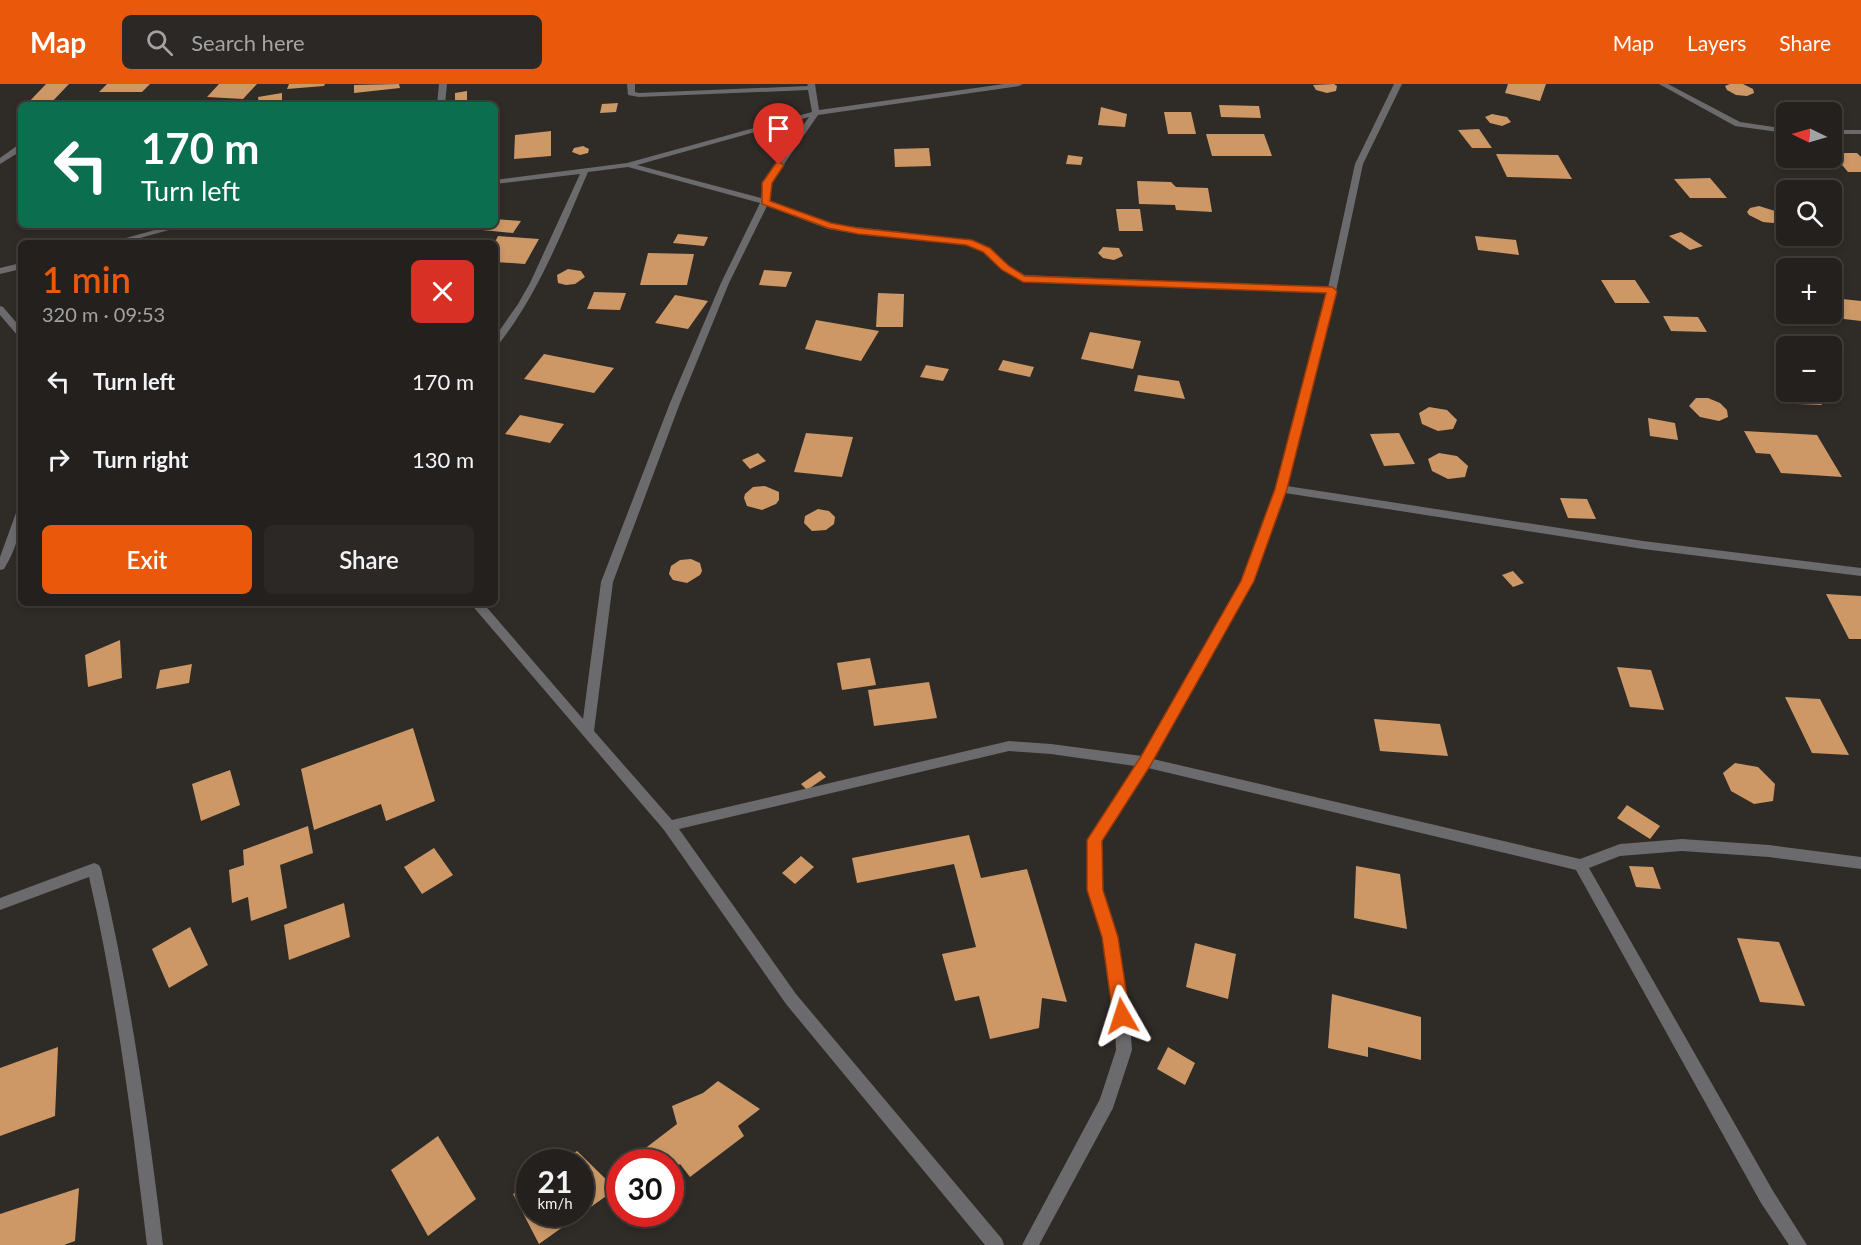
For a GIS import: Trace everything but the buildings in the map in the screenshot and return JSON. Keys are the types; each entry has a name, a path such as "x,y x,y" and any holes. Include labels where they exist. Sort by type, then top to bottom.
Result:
{"street":[{"path":"441,102 443,84"},
{"path":"588,732 607,582 675,403 721,294 765,202 767,183 816,112 811,86 639,95 631,93 631,84"},
{"path":"498,182 628,165 816,112 1020,84"},
{"path":"1030,1245 1107,1101 1124,1050 1121,999 1110,937 1095,890 1095,840 1145,762 1247,581 1281,489 1332,291 1359,164 1398,84"},
{"path":"1663,84 1738,124 1776,130"},
{"path":"1842,132 1861,132"},
{"path":"0,162 18,149"},
{"path":"628,165 765,202 838,227 968,242 986,250 1006,268 1023,279 1332,291"},
{"path":"498,340 509,327 523,303 585,171"},
{"path":"124,240 171,228"},
{"path":"0,271 18,267"},
{"path":"0,309 18,330"},
{"path":"1281,489 1619,543 1861,572"},
{"path":"0,566 6,556 18,522"},
{"path":"479,606 669,826 790,999 996,1245"},
{"path":"669,826 1009,746 1051,749 1145,762 1580,865 1620,850 1682,845 1769,851 1861,863"},
{"path":"1580,865 1767,1197 1799,1245"},
{"path":"0,904 94,869 107,921 132,1054 155,1245"}],"route":[{"path":"779,165 767,183 765,202 828,225 858,231 968,242 986,250 1006,268 1023,279 1332,291 1281,489 1247,581 1145,762 1095,840 1095,890 1110,937 1122,1016"}]}
